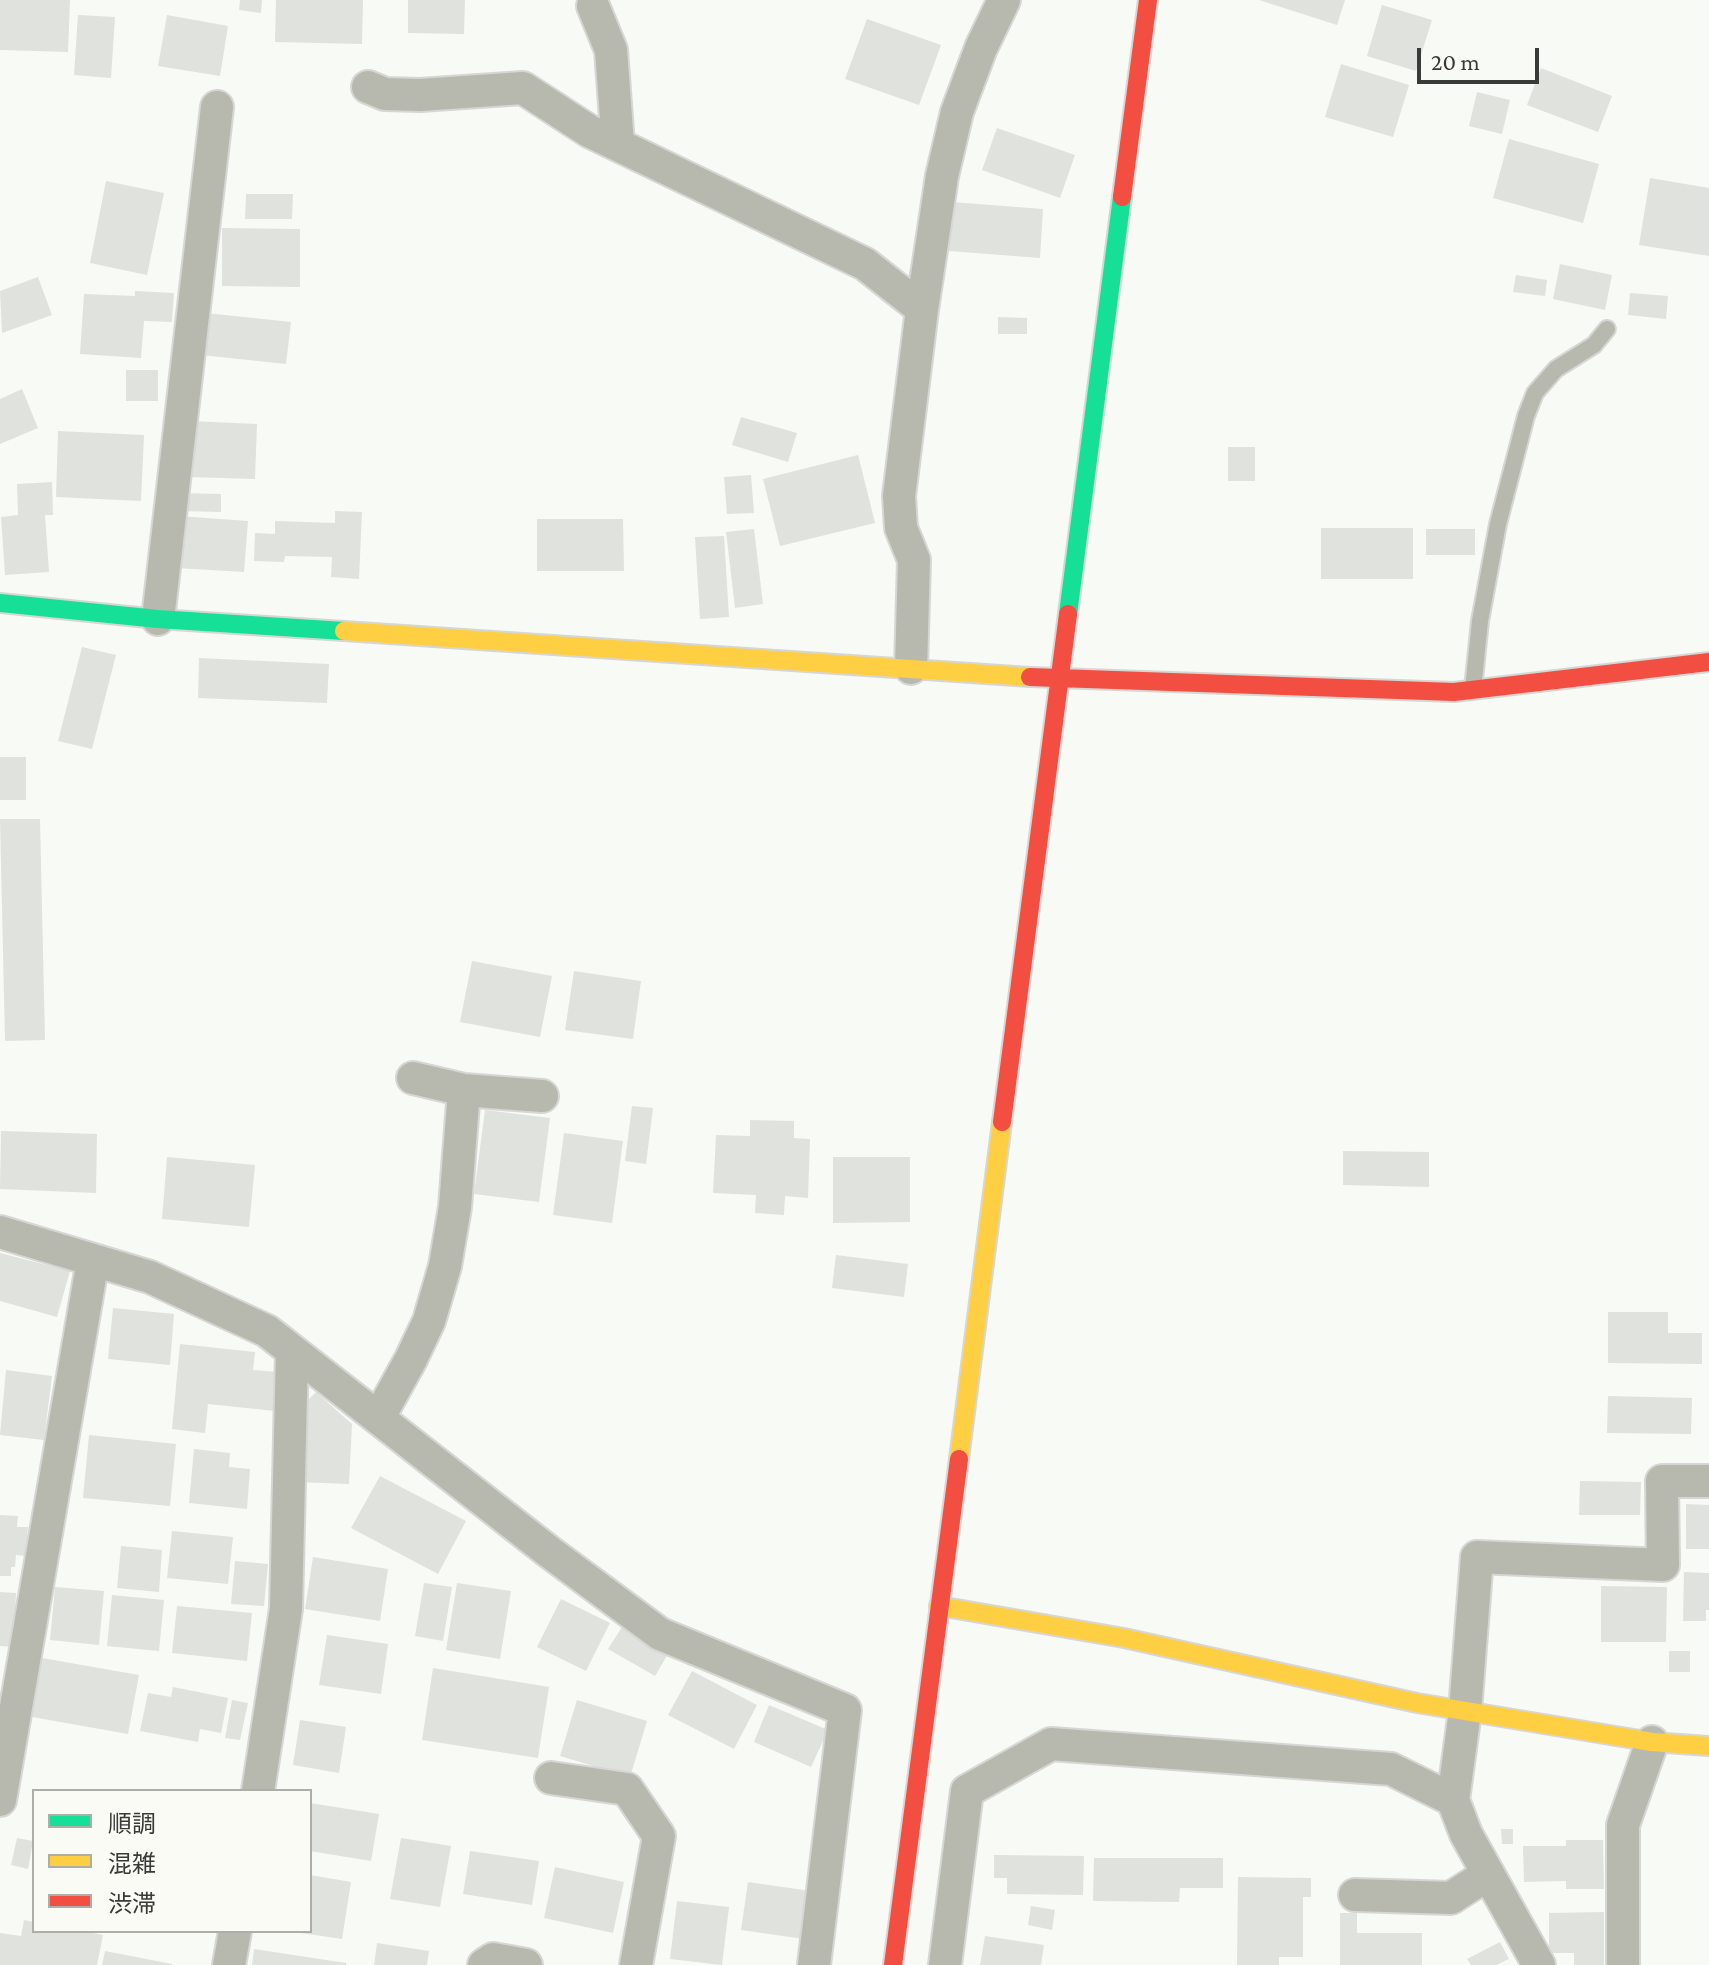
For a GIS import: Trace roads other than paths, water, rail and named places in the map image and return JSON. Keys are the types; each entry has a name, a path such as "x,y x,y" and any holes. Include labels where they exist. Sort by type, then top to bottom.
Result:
{"street":[{"path":"911,668 914,560 901,528 899,496 922,309 942,176 957,112 981,48 1004,0"},
{"path":"893,1965 1148,0"},
{"path":"593,6 611,50 618,145"},
{"path":"368,87 385,94 420,95 523,88 589,131 865,264 922,309"},
{"path":"158,619 217,107"},
{"path":"0,603 158,619 1061,679 1473,691 1709,662"},
{"path":"413,1078 464,1090 542,1096"},
{"path":"379,1417 429,1321 445,1266 455,1207 464,1090"},
{"path":"0,1232 150,1277 267,1331 548,1551 660,1634 845,1710 814,1965"},
{"path":"0,1800 93,1260"},
{"path":"258,1789 286,1609 292,1351"},
{"path":"1539,1965 1466,1834 1453,1800 1465,1711 1477,1557 1663,1565 1662,1481 1709,1481"},
{"path":"939,1606 1124,1638 1417,1703 1652,1742 1707,1737"},
{"path":"1623,1965 1623,1825 1652,1742"},
{"path":"945,1965 967,1791 1051,1744 1391,1769 1453,1800"},
{"path":"551,1778 627,1789 659,1836 636,1965"},
{"path":"1355,1895 1451,1898 1488,1874"},
{"path":"229,1965 235,1933"},
{"path":"484,1965 493,1959 526,1965"}],"lane":[{"path":"1473,691 1480,621 1498,524 1526,416 1535,393 1556,369 1594,345 1607,329"}]}
